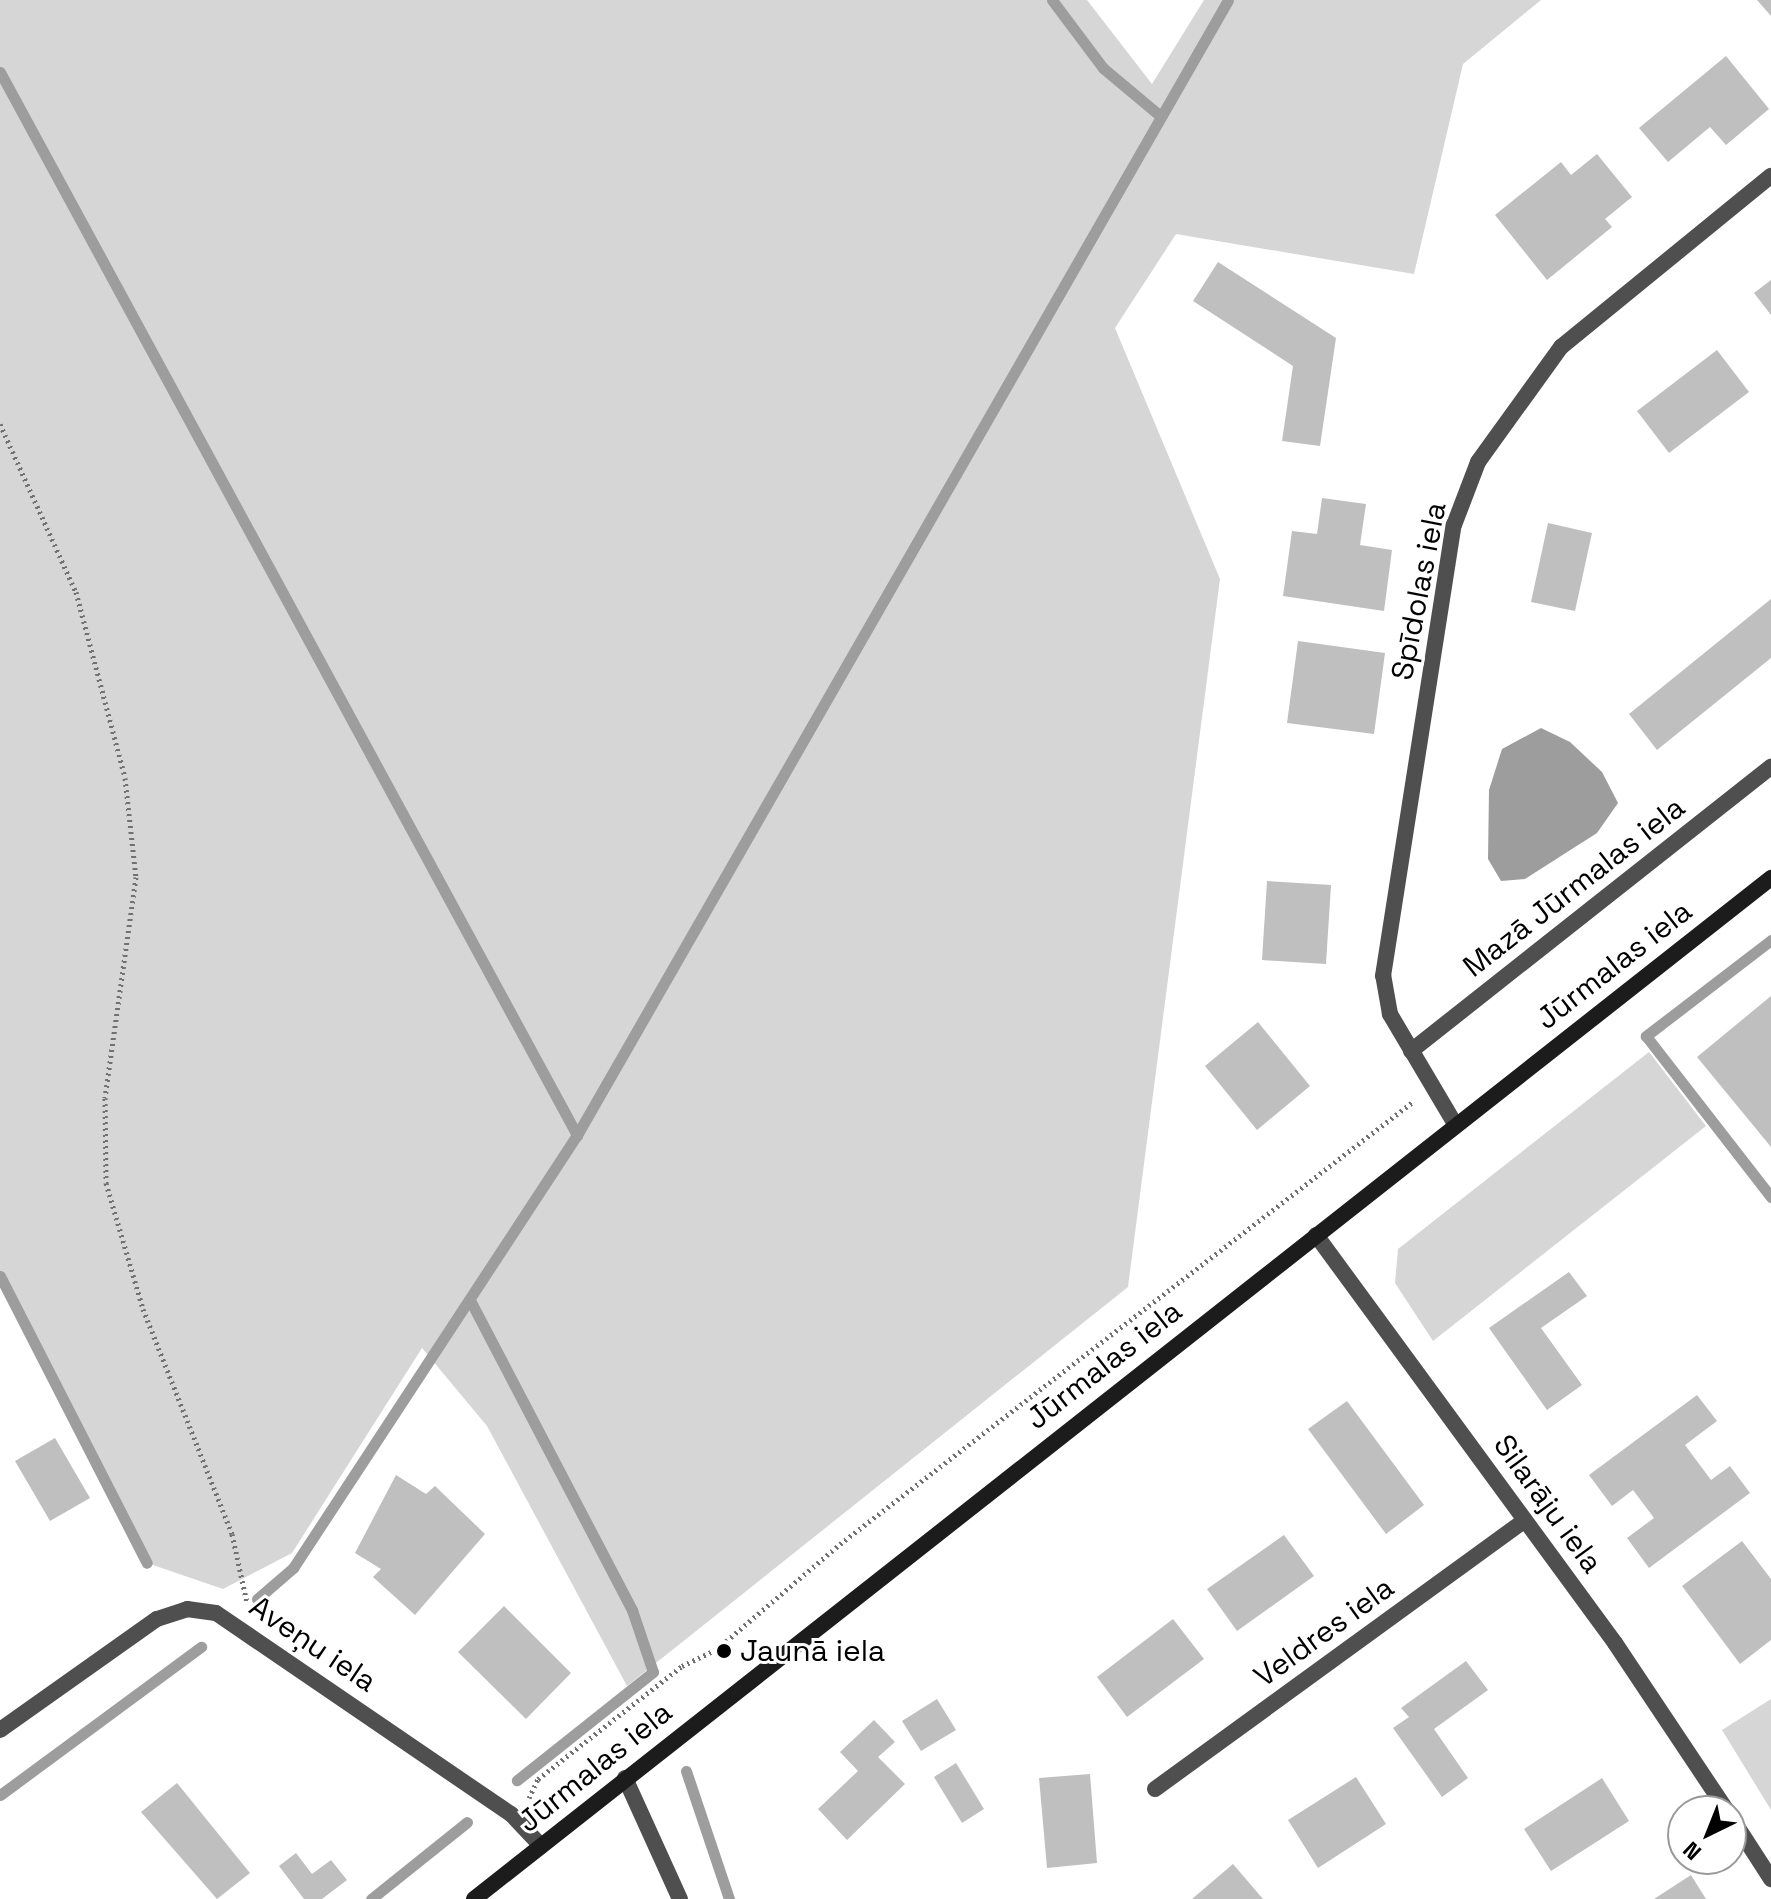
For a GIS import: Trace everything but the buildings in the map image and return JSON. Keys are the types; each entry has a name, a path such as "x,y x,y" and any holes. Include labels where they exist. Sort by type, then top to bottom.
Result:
{"main road":[{"name":"Jūrmalas iela","path":"474,1899 1771,878"}],"street":[{"name":"Spīdolas iela","path":"1455,1124 1430,1088 1390,1014 1383,976 1454,525 1478,462 1571,336 1771,176"},
{"name":"Mazā Jūrmalas iela","path":"1411,1051 1771,767"},
{"name":"Silarāju iela","path":"1316,1235 1525,1520 1716,1795"},
{"name":"Veldres iela","path":"1155,1789 1525,1520"},
{"name":"Aveņu iela","path":"0,1730 157,1619 187,1609 216,1613 254,1635 511,1814 541,1846"},
{"path":"625,1778 680,1899"},
{"path":"1747,1842 1771,1879"}],"path":[{"path":"0,424 76,592 125,778 136,877 105,1098 106,1183 143,1309 232,1534 254,1635"},
{"path":"511,1814 562,1760 682,1666 729,1639 840,1544 1430,1088"}],"shaded area":[{"path":"0,0 1087,0 1152,84 1204,0 1541,0 1463,64 1414,274 1176,234 1115,328 1220,579 1128,1287 627,1686 487,1426 422,1348 292,1553 223,1589 147,1563 0,1276"},
{"path":"1541,728 1570,742 1602,772 1618,803 1597,833 1525,879 1501,881 1488,859 1489,790 1502,749"},
{"path":"1649,1052 1706,1126 1433,1341 1395,1283 1398,1249"},
{"path":"1771,1699 1771,1810 1722,1730"}],"waterway":[{"path":"1052,0 1103,68 1158,114"},
{"path":"257,1599 293,1568 577,1135 1228,0"},
{"path":"0,72 577,1135"},
{"path":"1771,940 1646,1036 1771,1197"},
{"path":"0,1276 147,1563"},
{"path":"471,1302 632,1610 653,1672 517,1780"},
{"path":"0,1795 201,1647"},
{"path":"686,1771 729,1899"},
{"path":"371,1899 467,1822"}],"place":[{"name":"Jaunā iela","path":"724,1651"}]}
